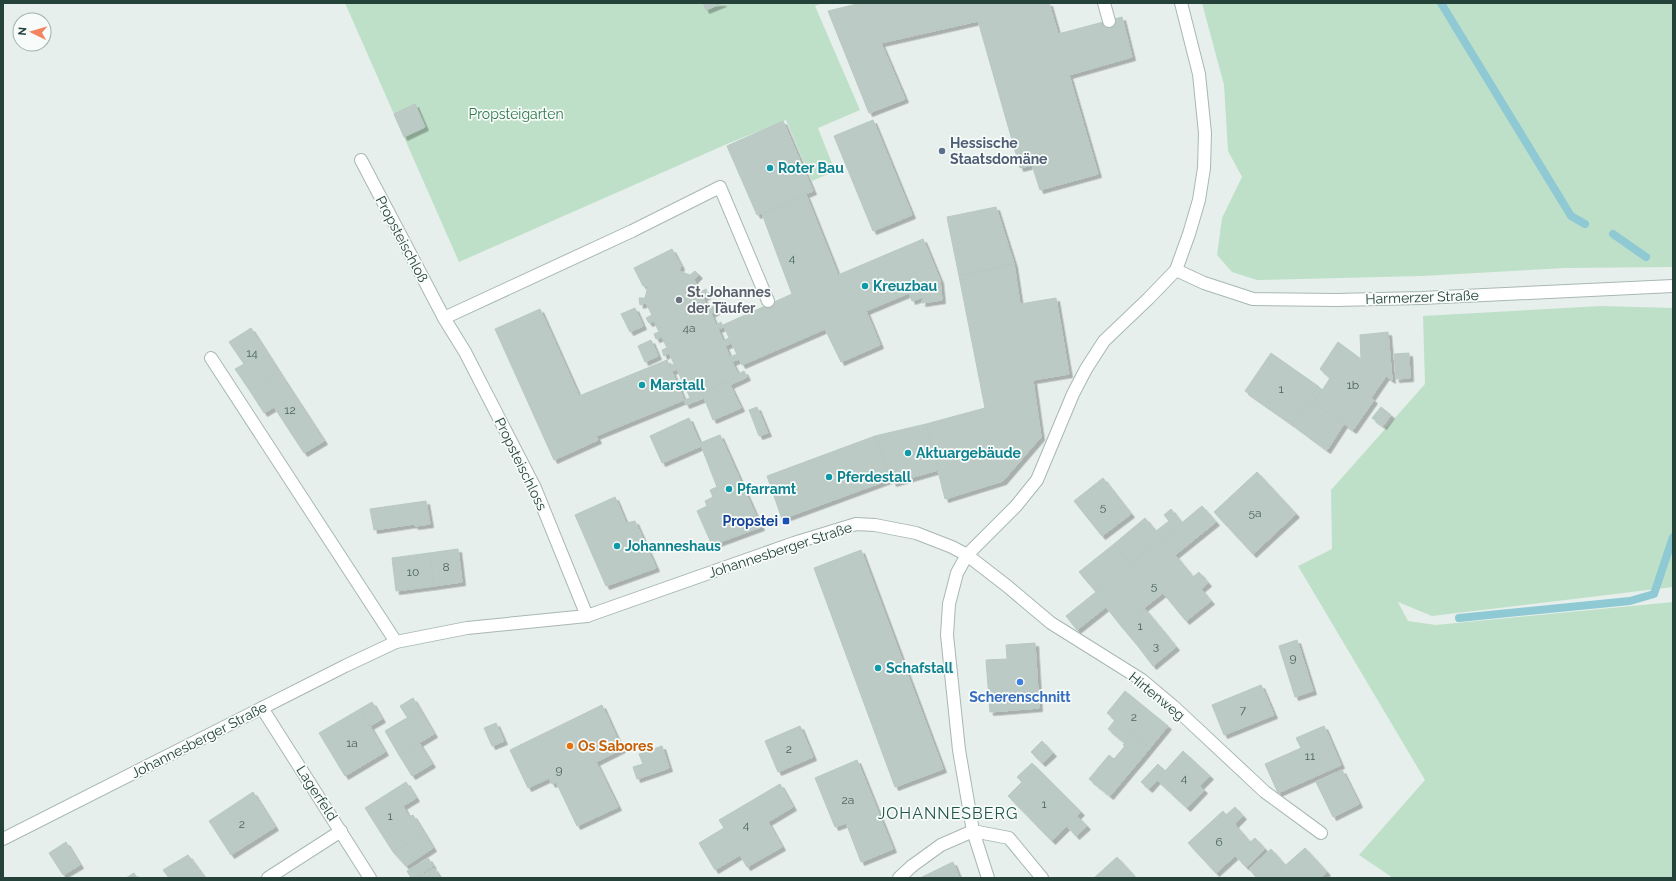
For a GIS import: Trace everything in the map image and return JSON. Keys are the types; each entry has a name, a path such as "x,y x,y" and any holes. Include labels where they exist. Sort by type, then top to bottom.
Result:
{"street":[{"path":"1104,3 1109,21"},
{"path":"988,878 973,831 959,750 947,635 949,604 957,573 967,555 1016,506 1037,480 1073,394 1086,369 1104,341 1176,270 1199,200 1204,168 1205,133 1199,74 1181,3"},
{"name":"Propsteischloß","path":"361,160 444,318"},
{"path":"444,318 632,231 720,187 768,301"},
{"name":"Harmerzer Straße","path":"1176,270 1204,283 1253,299 1336,300 1422,298 1673,286"},
{"name":"Propsteischloss","path":"444,318 465,352 535,488 587,616"},
{"path":"211,358 396,642"},
{"name":"Johannesberger Straße","path":"3,839 345,666 396,642 467,628 587,616 856,524 875,525 916,533 952,547 967,555"},
{"name":"Hirtenweg","path":"967,555 1051,623 1142,680 1173,706 1265,792 1321,833"},
{"name":"Lagerfeld","path":"262,708 370,878"},
{"path":"268,878 341,831"},
{"path":"899,878 912,866 942,845 973,831 1009,838 1042,878"}],"green space":[{"name":"Propsteigarten","path":"345,3 823,3 815,6 860,110 818,128 835,171 812,181 786,120 727,144 459,262"},
{"path":"1202,3 1673,3 1673,267 1565,268 1422,276 1257,280 1232,272 1217,255 1222,218 1242,177 1228,151 1224,85"},
{"path":"1601,306 1673,308 1673,587 1432,616 1398,602 1408,621 1436,625 1673,602 1673,878 1393,878 1359,855 1425,780 1298,566 1332,549 1331,490 1425,384 1423,316"}],"building":[{"path":"703,3 723,3 706,10"},
{"path":"861,3 1049,3 1058,34 1122,17 1132,57 1069,75 1098,174 1040,190 1032,165 1020,168 978,21 881,43 905,99 869,113 828,11"},
{"path":"415,104 425,127 404,137 394,114"},
{"path":"873,120 912,215 873,231 834,136"},
{"name":"Roter Bau","path":"783,121 813,191 757,215 727,146"},
{"name":"Kreuzbau","path":"806,195 838,275 923,239 940,280 942,300 922,303 923,297 912,301 909,293 866,311 880,345 841,362 825,329 742,365 723,325 792,294 762,214"},
{"path":"996,207 1014,264 959,276 947,217"},
{"path":"672,249 681,266 679,271 690,275 695,271 699,275 694,280 700,292 706,289 708,295 703,297 708,309 713,306 716,311 711,314 716,325 721,322 723,327 718,329 723,341 729,338 731,343 725,346 730,357 737,354 739,359 732,362 738,374 744,371 747,377 730,385 728,381 702,393 704,398 686,405 684,400 690,398 685,386 679,388 677,383 682,381 677,369 672,371 670,366 674,364 669,353 664,356 662,350 667,348 662,337 656,339 654,334 659,332 654,321 649,323 646,318 652,315 646,303 640,305 639,298 645,298 648,286 643,286 634,268"},
{"path":"1014,264 1020,304 1056,298 1069,374 1033,380 1041,437 1003,481 945,499 926,424 985,408 959,276"},
{"path":"635,308 643,326 630,332 621,314"},
{"name":"Marstall","path":"540,309 579,396 667,360 684,400 596,436 598,440 554,460 495,329"},
{"path":"251,328 279,372 250,391 235,369 244,364 229,342"},
{"path":"1388,332 1392,380 1386,376 1371,398 1374,400 1353,430 1314,403 1330,378 1320,369 1338,342 1361,359 1360,335"},
{"path":"651,340 658,356 645,362 638,346"},
{"path":"1271,353 1318,386 1292,424 1245,391"},
{"path":"1409,353 1410,378 1396,379 1394,354"},
{"path":"279,372 324,441 304,453 274,407 264,413 250,391"},
{"path":"728,381 741,408 713,420 702,393"},
{"path":"1318,386 1322,390 1314,403 1344,424 1327,450 1292,424"},
{"path":"757,407 768,433 759,436 749,410"},
{"path":"1381,407 1391,415 1383,426 1372,418"},
{"path":"689,418 701,446 662,463 650,436"},
{"name":"Aktuargebäude","path":"926,424 938,470 893,483 875,436"},
{"name":"Pfarramt","path":"720,435 761,527 712,545 697,511 707,506 705,501 713,497 710,490 717,487 700,443"},
{"name":"Pferdestall","path":"875,436 891,479 782,519 767,476"},
{"path":"1257,472 1296,514 1253,554 1214,512"},
{"path":"1103,478 1131,514 1102,536 1074,501"},
{"name":"Johanneshaus","path":"615,497 626,523 635,521 656,568 606,586 575,515"},
{"path":"426,501 430,524 415,526 414,524 374,530 370,509"},
{"path":"1202,506 1216,522 1175,555 1162,539"},
{"path":"1171,509 1181,522 1162,539 1156,531 1169,521 1164,515"},
{"path":"1145,518 1162,539 1131,564 1114,544"},
{"path":"1162,539 1193,577 1199,572 1208,583 1201,589 1211,601 1186,621 1163,593 1121,626 1106,607 1077,630 1066,616"},
{"path":"1114,544 1131,564 1096,592 1079,572"},
{"path":"458,549 462,582 434,586 429,553"},
{"name":"Schafstall","path":"861,550 943,769 895,787 814,568"},
{"path":"429,553 434,586 396,591 392,558"},
{"path":"1144,608 1159,626 1137,645 1121,626"},
{"path":"1159,626 1176,647 1153,666 1137,645"},
{"path":"1297,640 1313,691 1295,697 1279,646"},
{"path":"1035,643 1039,708 990,712 986,660 1007,659 1006,645"},
{"path":"1261,685 1274,715 1224,735 1212,705"},
{"path":"1125,691 1168,726 1150,748 1107,713"},
{"path":"413,698 420,710 407,717 400,706"},
{"path":"372,702 382,719 370,726 360,709"},
{"path":"602,705 622,749 596,762 618,807 577,826 556,782 552,784 549,778 528,788 510,750"},
{"path":"360,709 385,752 345,776 319,733"},
{"path":"420,710 434,734 399,755 385,731"},
{"path":"1115,720 1132,734 1125,743 1108,729"},
{"path":"496,723 504,741 492,746 484,728"},
{"path":"800,726 813,757 778,772 765,741"},
{"path":"1324,726 1341,765 1278,793 1265,764 1301,748 1296,738"},
{"path":"1132,734 1150,748 1141,759 1123,745"},
{"path":"1042,741 1053,753 1042,763 1031,752"},
{"path":"419,743 432,764 412,776 399,755"},
{"path":"662,746 669,768 637,779 633,767 643,764 639,754"},
{"path":"1125,746 1141,759 1130,772 1114,759"},
{"path":"1183,751 1210,776 1200,786 1204,790 1187,808 1157,780"},
{"path":"1109,755 1130,772 1110,796 1089,779"},
{"path":"857,760 893,849 861,862 846,823 835,827 815,778"},
{"path":"1032,763 1081,812 1077,816 1087,826 1076,836 1067,826 1052,841 1008,796 1022,782 1017,777"},
{"path":"1158,764 1165,771 1149,789 1141,782"},
{"path":"1342,770 1359,804 1333,817 1316,782"},
{"path":"406,782 416,798 403,806 409,817 413,815 424,833 393,852 365,808"},
{"path":"780,784 793,807 768,822 782,847 747,867 740,855 715,870 699,843 724,828 719,820"},
{"path":"253,792 275,827 231,855 209,821"},
{"path":"1235,807 1243,816 1235,824 1226,815"},
{"path":"1223,811 1250,842 1216,873 1188,843"},
{"path":"424,833 433,848 406,866 393,852"},
{"path":"1255,838 1265,849 1246,867 1235,855"},
{"path":"66,842 80,865 63,875 49,853"},
{"path":"1305,848 1327,872 1321,878 1271,878"},
{"path":"1271,849 1285,865 1271,878 1257,878 1249,869"},
{"path":"188,855 205,878 169,878 163,870"},
{"path":"1117,857 1136,878 1094,878"},
{"path":"428,858 433,866 414,878 411,878 407,871"},
{"path":"953,862 959,877 920,878"},
{"path":"434,868 440,878 417,878"},
{"path":"134,873 137,878 126,878"}],"waterway":[{"path":"1441,3 1571,216 1585,224"},
{"path":"1613,234 1646,257"},
{"path":"1459,618 1630,601 1654,594 1673,537"}],"place":[{"name":"Hessische Staatsdomäne","path":"942,151"},
{"name":"Roter Bau","path":"770,168"},
{"name":"Kreuzbau","path":"865,286"},
{"name":"St. Johannes der Täufer","path":"679,300"},
{"name":"Marstall","path":"642,385"},
{"name":"Aktuargebäude","path":"908,453"},
{"name":"Pferdestall","path":"829,477"},
{"name":"Pfarramt","path":"729,489"},
{"name":"Propstei","path":"786,521"},
{"name":"Johanneshaus","path":"617,546"},
{"name":"Schafstall","path":"878,668"},
{"name":"Scherenschnitt","path":"1020,682"},
{"name":"Os Sabores","path":"570,746"}],"district":[{"name":"JOHANNESBERG","path":"948,813"}]}
